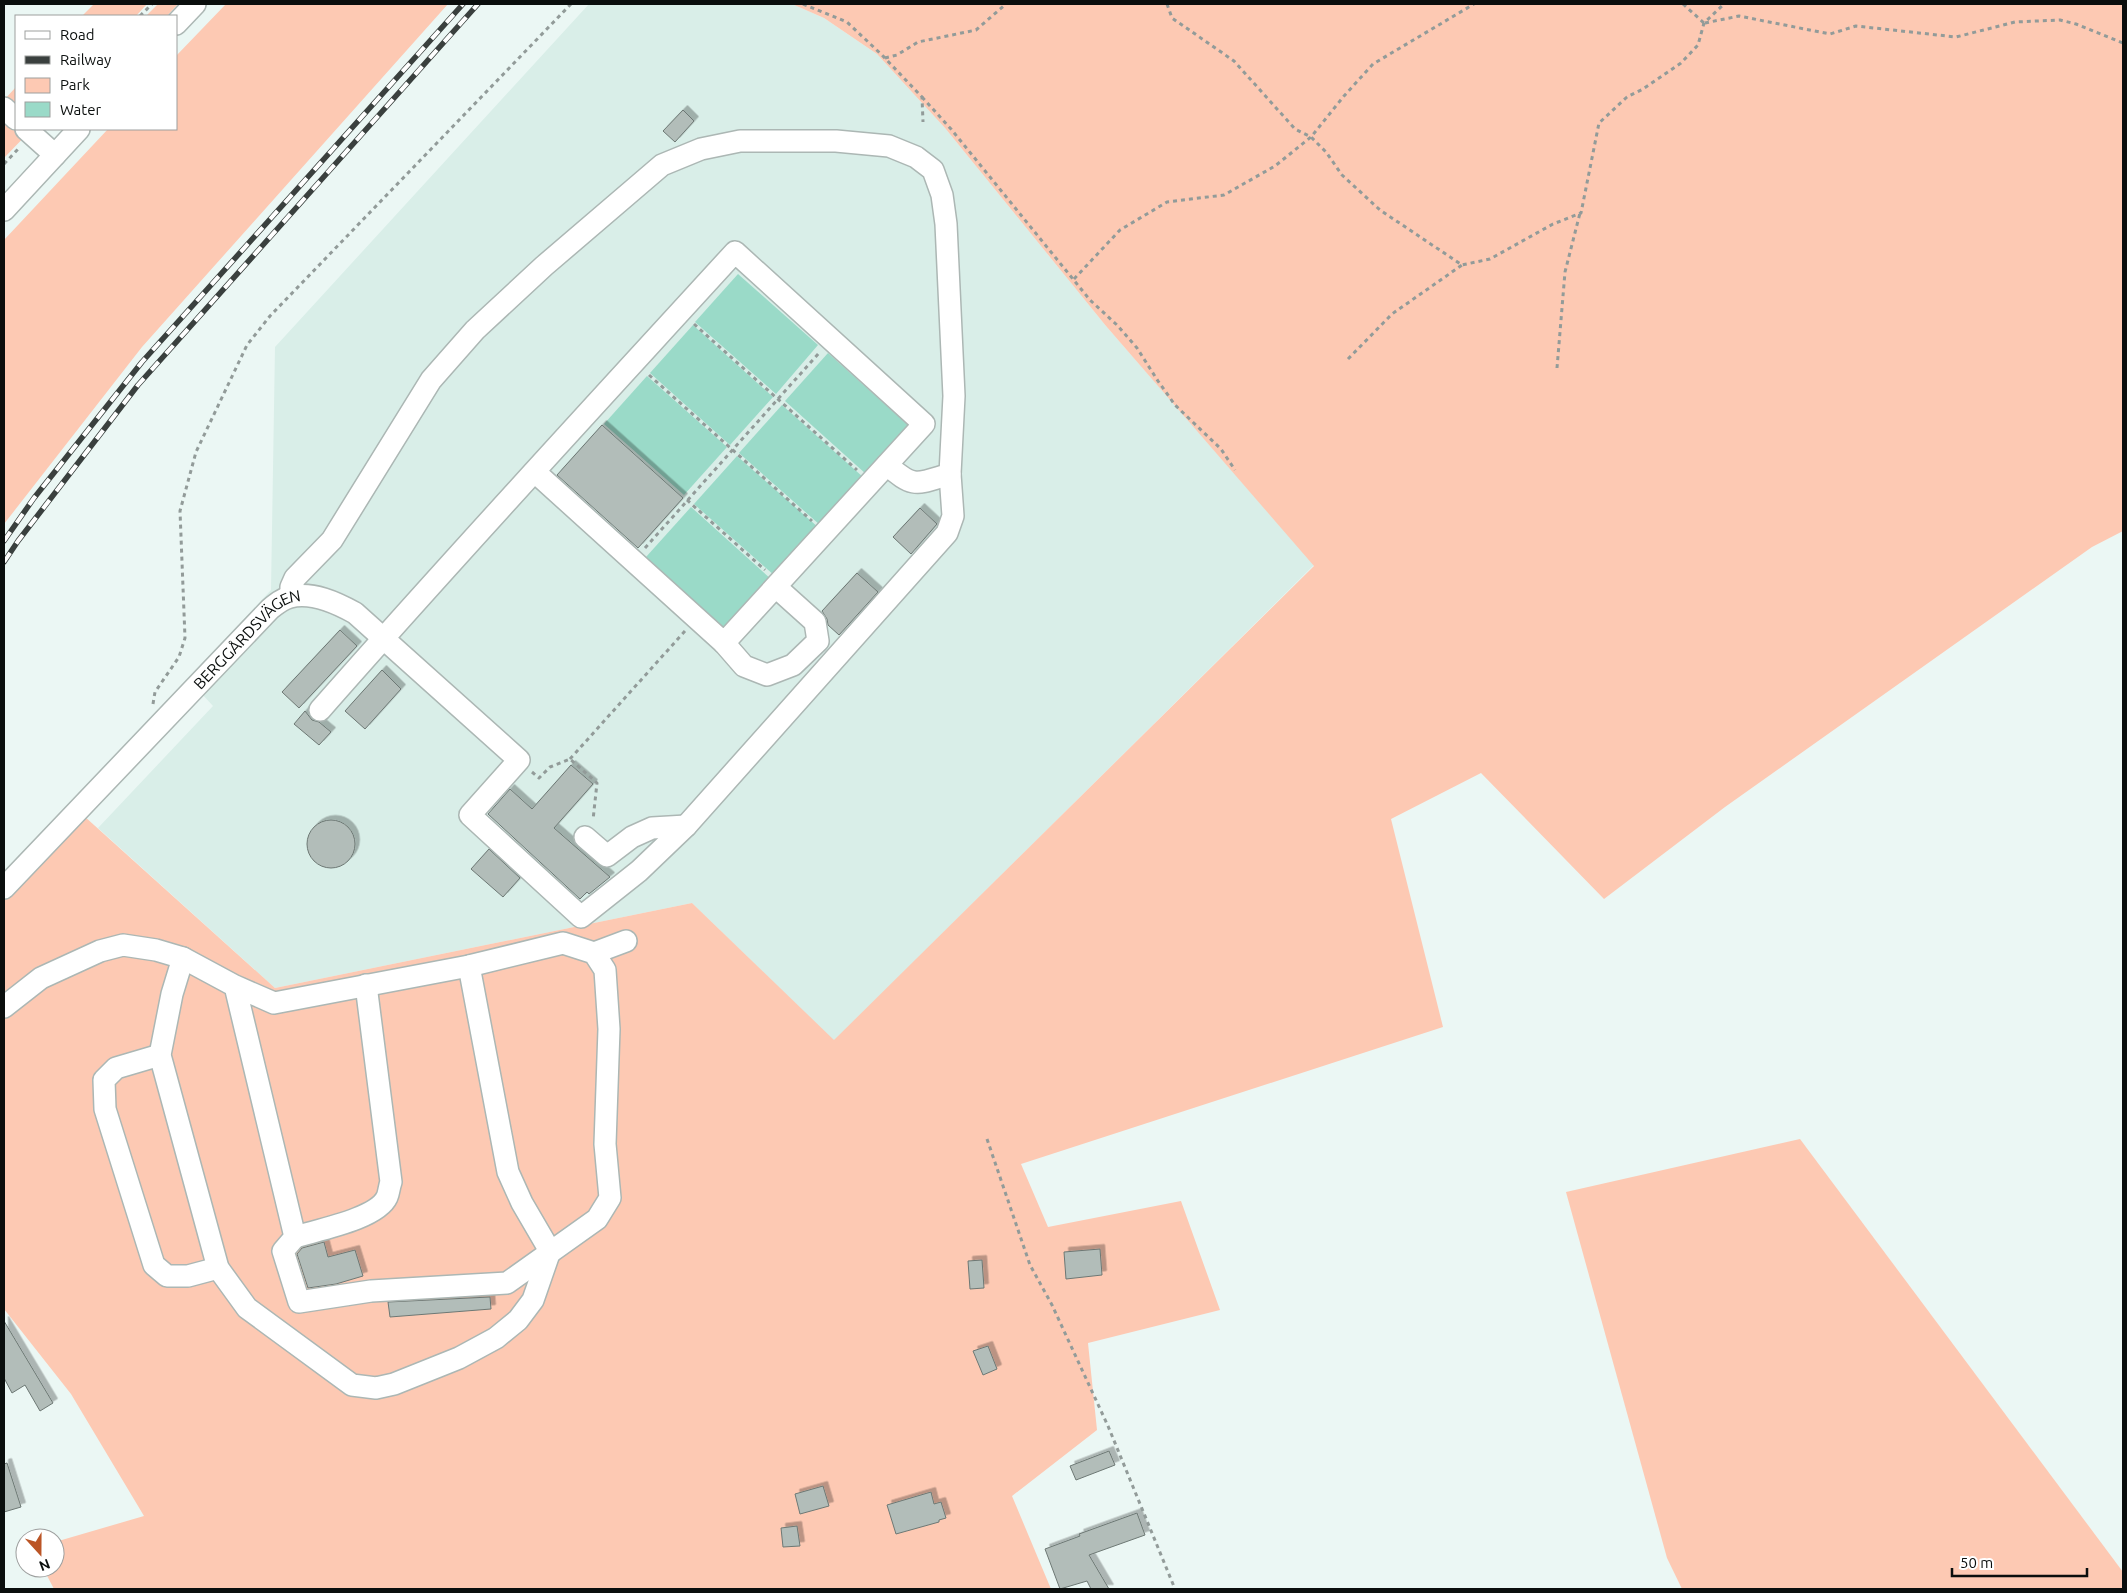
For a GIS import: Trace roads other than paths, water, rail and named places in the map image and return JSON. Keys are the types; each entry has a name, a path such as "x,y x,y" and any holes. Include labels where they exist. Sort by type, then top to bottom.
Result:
{"street":[{"path":"178,22 195,4"},
{"path":"4,108 15,118"},
{"path":"27,130 55,155"},
{"path":"4,210 78,130"},
{"path":"290,596 295,578 332,540 431,380 475,330 544,266 662,165 701,149 740,141 836,141 889,146 916,157 933,170 942,195 946,224 954,396 950,474 953,516 947,533 686,826 652,828 632,837 607,856 585,837"},
{"path":"320,710 383,638 735,252 924,424 887,465 771,579 724,643"},
{"path":"887,465 905,480 919,483 950,474"},
{"path":"535,472 724,643 744,666 767,674 793,665 818,641 815,622 771,579"},
{"name":"BERGGÅRDSVÄGEN","path":"4,888 270,609 290,596 308,596 334,602 355,613 519,760 470,815 581,917 639,871 686,826"},
{"path":"4,1007 41,978 100,951 123,945 156,950 183,958 235,986 274,1002 469,966 563,943 594,953 626,941"},
{"path":"366,985 391,1182 387,1199 373,1212 295,1237 283,1251 299,1302 371,1291 507,1283 598,1219 610,1198 605,1144 609,1029 605,970 594,953"},
{"path":"183,958 172,994 160,1056 218,1268 247,1308 352,1384 376,1388 394,1384 459,1358 496,1338 518,1320 533,1300 550,1251 522,1203 508,1172 469,966"},
{"path":"235,986 295,1237"},
{"path":"160,1056 116,1068 104,1080 106,1108 154,1265 167,1276 188,1276 218,1268"}],"water":[{"path":"738,274 818,345 776,394 695,322"},
{"path":"693,325 773,397 730,445 650,373"},
{"path":"828,353 909,426 866,474 785,401"},
{"path":"647,376 727,447 684,495 604,424"},
{"path":"782,405 863,477 820,525 739,453"},
{"path":"737,456 819,528 775,576 694,504"},
{"path":"691,507 772,580 727,631 646,557"}],"railway":[{"path":"4,541 34,498 142,362 463,4"},
{"path":"4,562 18,541 138,385 478,4"}]}
